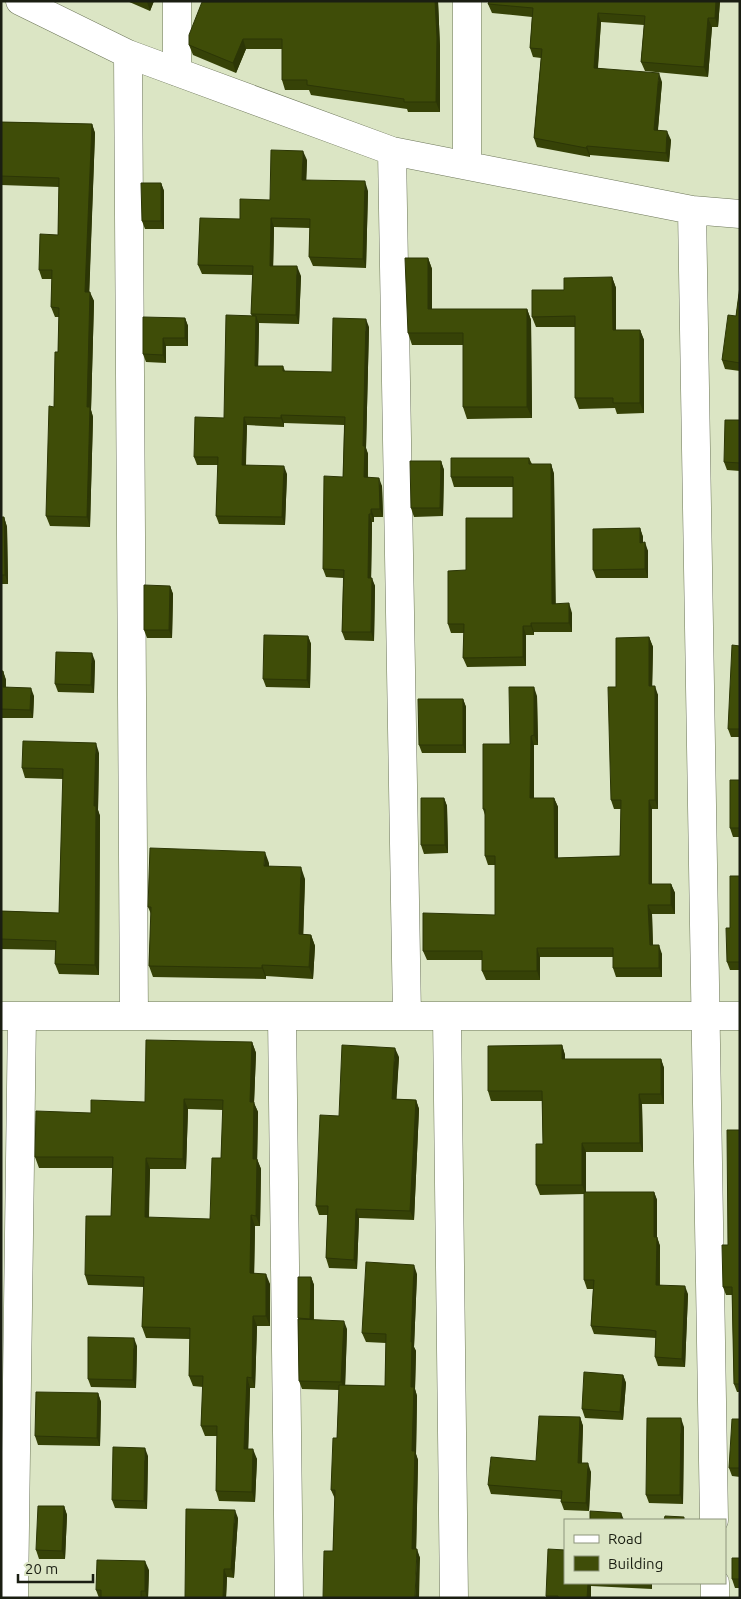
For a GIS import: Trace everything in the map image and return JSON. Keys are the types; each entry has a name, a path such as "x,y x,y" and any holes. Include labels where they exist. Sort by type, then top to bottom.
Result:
{"street":[{"path":"20,1 128,54 392,151 692,210 740,214"},
{"path":"177,1 177,72"},
{"path":"467,1 467,165"},
{"path":"128,54 134,1016"},
{"path":"392,151 407,1016"},
{"path":"692,210 704,1016 714,1519"},
{"path":"14,1598 12,1016 740,1016"},
{"path":"282,1016 289,1598"},
{"path":"447,1016 454,1598"},
{"path":"715,1584 715,1598"}],"building":[{"path":"435,1 437,37 436,102 404,102 404,99 307,85 307,80 282,80 282,39 243,39 233,63 189,45 189,35 202,2"},
{"path":"489,1 716,1 715,18 708,18 704,67 641,62 645,16 598,13 594,68 659,73 654,130 667,131 666,153 587,146 586,148 534,138 542,49 530,48 533,8 488,4"},
{"path":"1,122 92,124 85,292 90,292 87,407 90,407 87,517 46,516 49,406 54,407 55,352 58,352 59,308 51,307 52,270 39,270 40,234 58,235 59,178 1,176"},
{"path":"271,150 303,151 302,180 365,181 363,259 309,257 310,219 271,218 270,266 297,266 296,315 251,314 253,266 198,265 200,218 240,219 240,199 270,200"},
{"path":"141,183 161,183 161,221 142,221"},
{"path":"405,258 428,258 428,309 527,309 527,407 463,407 463,333 408,333"},
{"path":"612,277 613,330 640,330 640,403 613,403 613,398 575,398 575,316 532,317 532,290 564,290 564,278"},
{"path":"740,286 740,363 722,360 728,315 736,316"},
{"path":"226,315 256,316 255,366 283,366 283,371 332,372 333,318 366,319 364,477 379,478 380,509 371,509 371,514 369,514 368,578 372,578 371,632 342,632 344,570 323,569 324,476 343,477 345,417 281,415 281,418 244,417 242,465 284,466 282,517 216,516 218,457 194,457 195,417 224,418"},
{"path":"143,317 185,318 185,338 163,338 163,355 143,354"},
{"path":"725,420 740,420 740,463 724,462"},
{"path":"451,458 529,458 529,464 551,464 552,604 569,603 569,623 531,623 531,626 523,626 523,657 463,658 464,624 448,624 448,571 466,570 466,518 513,518 513,477 451,477"},
{"path":"410,461 441,461 440,508 411,508"},
{"path":"1,517 4,517 5,575 1,575"},
{"path":"640,528 640,543 645,542 645,569 593,570 593,529"},
{"path":"144,585 170,586 169,630 144,630"},
{"path":"264,635 308,636 307,680 263,679"},
{"path":"649,637 649,686 655,686 655,800 649,800 649,884 671,884 671,905 648,905 650,945 659,945 659,968 613,968 613,948 537,948 537,971 482,971 482,951 423,951 423,913 495,915 495,856 485,856 483,744 510,744 509,687 534,687 534,735 531,736 530,798 554,798 555,858 620,856 621,800 611,800 608,687 616,687 616,638"},
{"path":"732,645 740,646 740,729 728,729"},
{"path":"56,652 92,653 91,685 55,684"},
{"path":"1,671 3,671 3,687 31,688 30,710 1,709"},
{"path":"418,699 463,699 463,745 419,745"},
{"path":"23,741 96,743 94,806 96,806 95,965 55,964 56,941 1,939 1,911 59,913 63,769 22,768"},
{"path":"730,780 740,780 740,828 730,828"},
{"path":"421,798 444,798 445,845 421,845"},
{"path":"150,848 265,852 264,866 301,867 299,934 311,935 309,967 262,965 262,968 149,966"},
{"path":"730,876 740,876 740,962 727,962 726,928 730,928"},
{"path":"146,1040 252,1042 250,1102 254,1102 253,1159 257,1159 256,1216 251,1215 250,1273 266,1274 266,1316 253,1316 252,1378 247,1377 244,1449 253,1449 252,1492 216,1491 217,1426 201,1426 203,1376 189,1376 190,1328 142,1327 144,1277 85,1275 86,1216 111,1216 113,1157 35,1157 36,1111 91,1113 91,1100 145,1102","holes":["184,1099 223,1100 221,1158 212,1158 210,1219 145,1217 146,1158 183,1159"]},
{"path":"342,1045 395,1048 392,1099 416,1100 410,1211 356,1209 354,1260 326,1258 328,1206 316,1206 320,1115 339,1116"},
{"path":"562,1045 562,1059 661,1059 661,1094 639,1094 640,1143 582,1143 582,1185 536,1185 536,1144 543,1144 542,1091 488,1091 488,1046"},
{"path":"727,1130 740,1130 740,1384 734,1384 732,1287 723,1287 722,1245 728,1245"},
{"path":"584,1192 654,1192 654,1237 657,1237 656,1285 685,1286 682,1359 655,1357 656,1331 591,1326 594,1280 584,1280"},
{"path":"366,1262 414,1265 411,1387 414,1387 412,1451 415,1451 412,1549 417,1549 415,1598 323,1598 324,1551 333,1551 335,1490 331,1490 333,1438 337,1438 339,1385 385,1386 386,1334 362,1333"},
{"path":"298,1277 311,1277 310,1319 298,1318"},
{"path":"298,1319 344,1321 341,1382 299,1381"},
{"path":"88,1337 134,1338 133,1380 88,1379"},
{"path":"584,1372 623,1375 620,1412 582,1409"},
{"path":"36,1392 98,1393 97,1438 35,1436"},
{"path":"539,1416 580,1417 578,1463 588,1463 586,1503 561,1502 562,1491 488,1485 491,1457 536,1461"},
{"path":"647,1418 681,1418 680,1495 646,1495"},
{"path":"732,1419 740,1419 740,1468 729,1468"},
{"path":"113,1447 145,1448 144,1501 112,1500"},
{"path":"38,1506 64,1506 62,1551 36,1550"},
{"path":"186,1509 235,1510 231,1569 224,1569 223,1598 185,1598"},
{"path":"590,1511 621,1513 621,1519 590,1519"},
{"path":"665,1516 684,1517 684,1519 664,1519"},
{"path":"548,1549 564,1550 564,1584 588,1584 587,1598 546,1596"},
{"path":"732,1558 740,1558 740,1579 732,1579"},
{"path":"97,1560 145,1561 145,1591 141,1591 141,1598 101,1598 101,1590 96,1590"}]}
